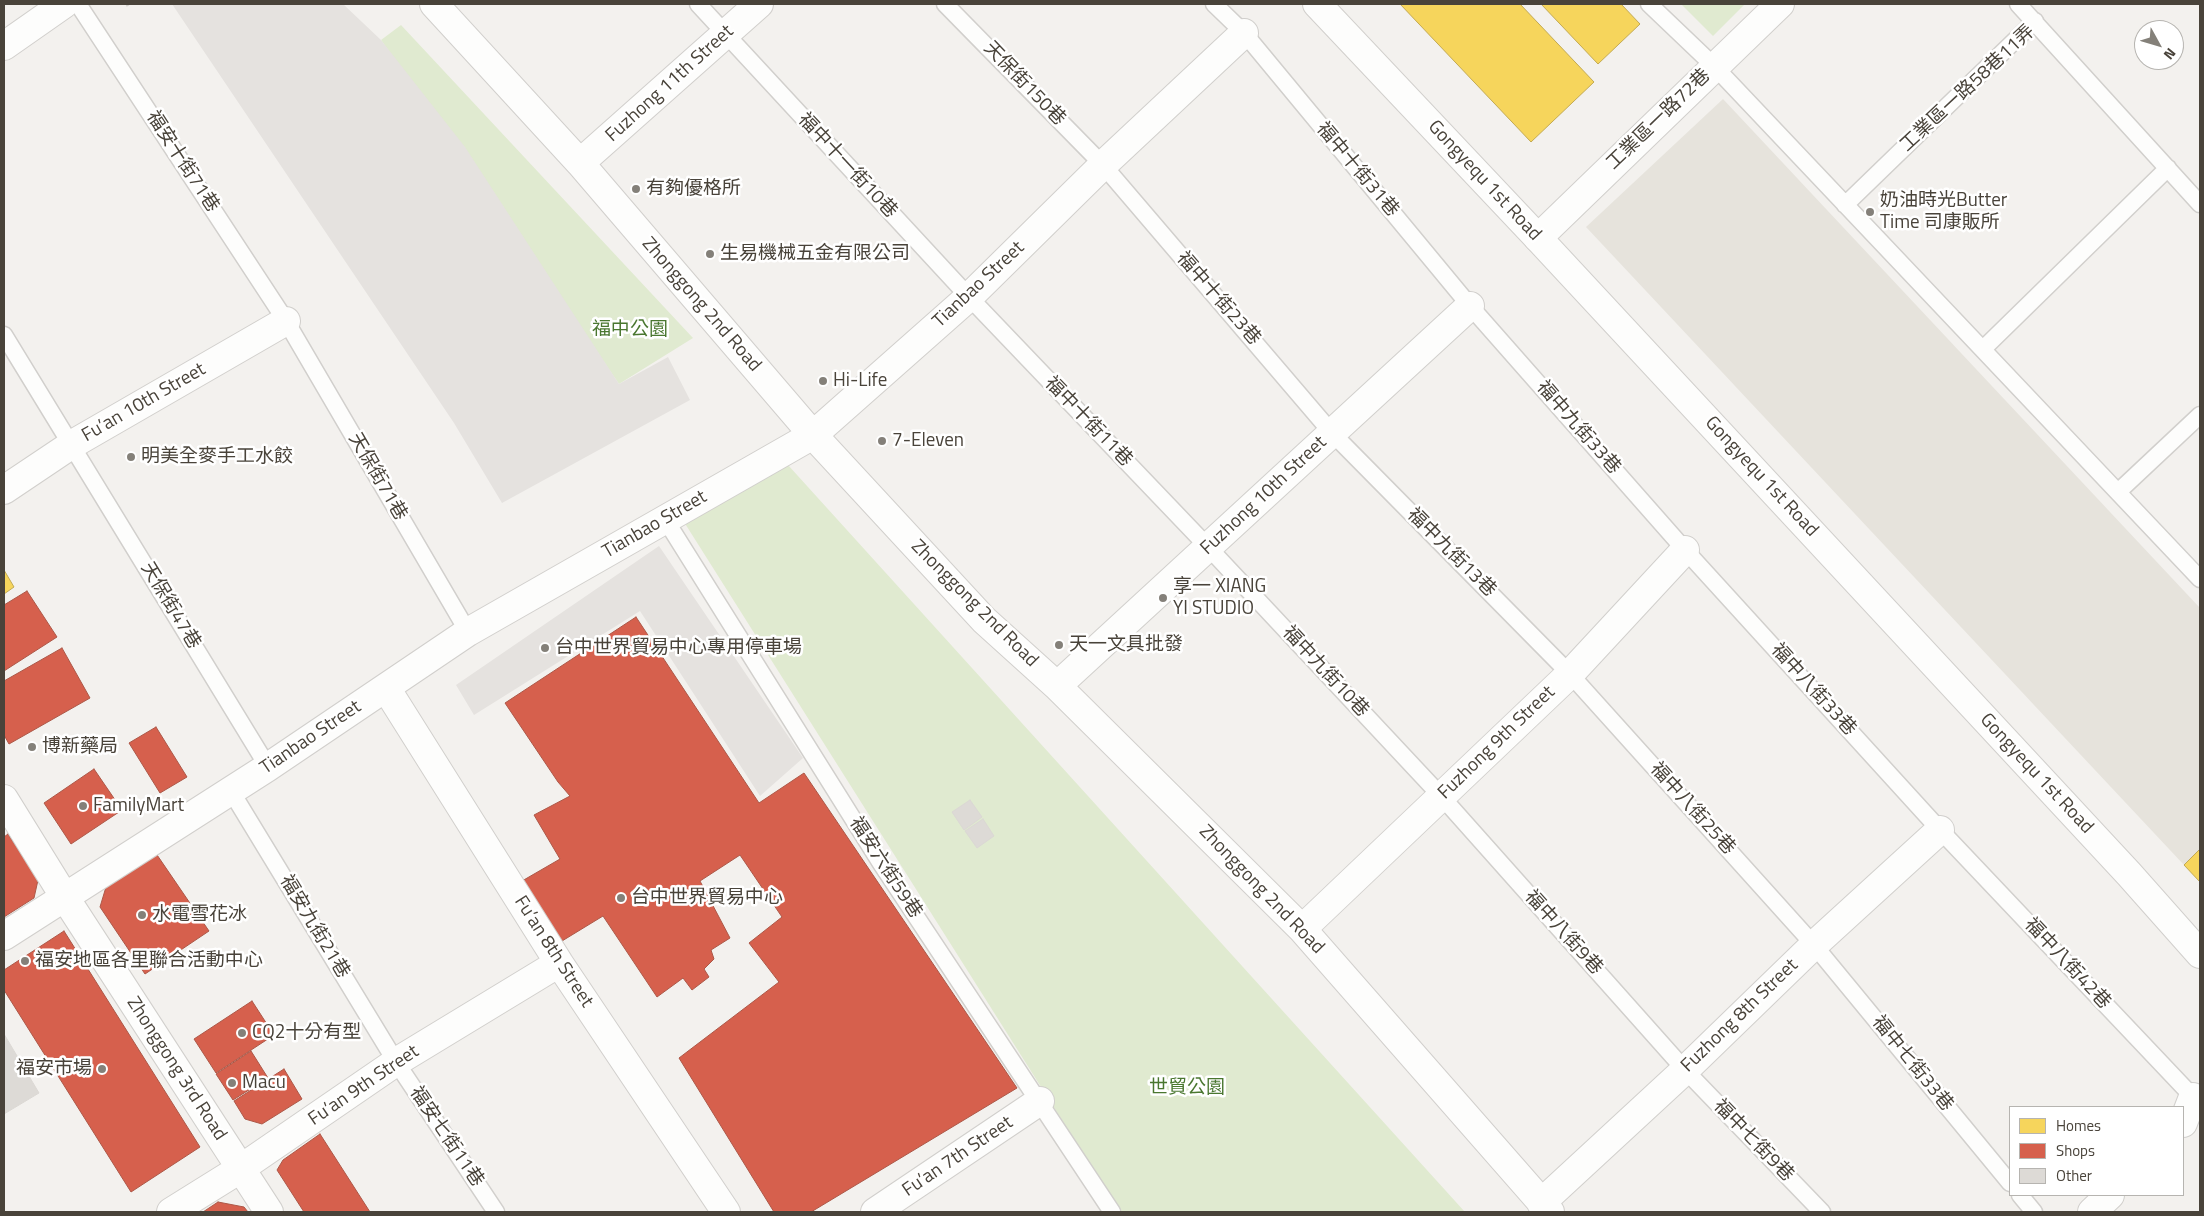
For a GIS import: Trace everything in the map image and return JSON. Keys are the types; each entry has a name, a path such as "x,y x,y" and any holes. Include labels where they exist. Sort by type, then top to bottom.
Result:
{"street":[{"path":"4,46 64,4"},
{"name":"Zhonggong 2nd Road","path":"434,4 580,163 813,436 984,620 1057,686 1302,929 1546,1207"},
{"name":"Fuzhong 11th Street","path":"580,163 759,4"},
{"name":"Gongyequ 1st Road","path":"1317,4 1538,238 2115,859 2200,954"},
{"name":"工業區一路72巷","path":"1538,238 1780,4"},
{"name":"Tianbao Street","path":"4,936 231,791 468,632 813,436 969,297 1103,165 1244,33"},
{"name":"Fuzhong 10th Street","path":"1057,686 1470,306"},
{"name":"Fu’an 10th Street","path":"4,490 71,445 286,321"},
{"name":"Fuzhong 9th Street","path":"1302,929 1570,674 1685,550"},
{"name":"Fu’an 8th Street","path":"386,688 559,963 726,1212"},
{"name":"Zhonggong 3rd Road","path":"4,799 64,896 269,1212"},
{"name":"Fuzhong 8th Street","path":"1546,1207 1814,945 1940,830"},
{"name":"Fu’an 9th Street","path":"171,1212 240,1169 396,1062 559,963"},
{"path":"2184,1120 2193,1097"},
{"name":"Fu’an 7th Street","path":"875,1212 1040,1101"},
{"path":"2092,1212 2109,1196"}],"lane":[{"name":"福安十街71巷","path":"78,4 286,321"},
{"name":"福中十一街10巷","path":"698,4 969,297"},
{"name":"天保街150巷","path":"945,4 1103,165"},
{"name":"福中十街31巷","path":"1214,4 1244,33 1470,306"},
{"path":"1649,4 1714,66 2119,491 2200,579"},
{"path":"2018,4 2036,22"},
{"name":"工業區一路58巷11弄","path":"1845,205 2036,22 2200,204"},
{"name":"福中十街23巷","path":"1103,165 1332,433"},
{"path":"1983,349 2168,168"},
{"name":"福中十街11巷","path":"969,297 1208,547"},
{"name":"福中九街33巷","path":"1470,306 1685,550"},
{"name":"天保街71巷","path":"286,321 468,632"},
{"name":"天保街47巷","path":"4,335 268,766"},
{"path":"2119,491 2200,415"},
{"name":"福中九街13巷","path":"1332,433 1570,674"},
{"name":"福安六街59巷","path":"664,520 880,862 1112,1212"},
{"name":"福中九街10巷","path":"1208,547 1441,796"},
{"name":"福中八街33巷","path":"1685,550 1940,830"},
{"name":"福中八街25巷","path":"1570,674 1814,945"},
{"name":"福安九街21巷","path":"231,791 396,1062"},
{"name":"福中八街9巷","path":"1441,796 1685,1070"},
{"name":"福中八街42巷","path":"1940,830 2193,1097"},
{"name":"福中七街33巷","path":"1814,945 2009,1182"},
{"name":"福安七街11巷","path":"396,1062 496,1212"},
{"name":"福中七街9巷","path":"1685,1070 1822,1212"},
{"path":"2021,1196 2034,1212"}],"shaded area":[{"path":"172,4 343,4 381,40 465,147 619,384 668,357 690,400 502,503 454,423"},
{"path":"1723,99 2200,608 2200,849 2184,865 1586,227"},
{"name":"台中世界貿易中心專用停車場","path":"659,546 803,758 760,796 640,611 474,715 456,685"}],"green space":[{"path":"1681,4 1745,4 1713,36"},
{"name":"福中公園","path":"401,25 693,338 619,384 381,40"},
{"name":"世貿公園","path":"764,462 788,465 1465,1212 1120,1212 684,522"}],"building: Homes":[{"path":"1400,4 1520,4 1594,82 1531,142"},
{"path":"1541,4 1621,4 1640,24 1598,64"},
{"path":"4,570 14,587 4,594"},
{"path":"2200,849 2200,882 2184,865"}],"building: Shops":[{"path":"27,591 57,637 4,671 4,605"},
{"name":"台中世界貿易中心","path":"636,617 759,803 804,773 1017,1088 811,1212 774,1212 679,1058 779,982 749,943 782,917 740,855 700,881 730,938 711,950 714,959 704,969 709,977 692,990 683,978 657,997 603,916 562,941 522,881 560,859 534,815 570,796 558,782 505,703"},
{"path":"62,648 90,698 9,744 4,735 4,681"},
{"path":"156,727 187,777 160,793 129,743"},
{"name":"FamilyMart","path":"94,769 122,810 71,844 44,803"},
{"path":"8,834 38,880 34,898 4,917 4,837"},
{"path":"153,849 209,931 145,974 100,907 109,877"},
{"name":"福安市場","path":"64,931 200,1147 131,1192 4,990 4,970"},
{"path":"252,1001 274,1035 216,1073 194,1039"},
{"path":"251,1051 268,1078 233,1100 216,1074"},
{"path":"284,1069 302,1099 262,1124 245,1119 234,1101"},
{"path":"320,1134 370,1212 304,1212 277,1170 283,1160"},
{"path":"218,1202 244,1207 248,1212 203,1212"}],"building: Other":[{"path":"970,800 982,817 964,830 952,812"},
{"path":"983,819 994,836 977,848 965,831"},
{"path":"4,1034 39,1093 4,1114"}],"place":[{"name":"有夠優格所","path":"636,189"},
{"name":"奶油時光Butter Time 司康販所","path":"1870,212"},
{"name":"生易機械五金有限公司","path":"710,254"},
{"name":"Hi-Life","path":"823,381"},
{"name":"7-Eleven","path":"882,441"},
{"name":"明美全麥手工水餃","path":"131,457"},
{"name":"享一 XIANG YI STUDIO","path":"1163,598"},
{"name":"天一文具批發","path":"1059,645"},
{"name":"台中世界貿易中心專用停車場","path":"545,648"},
{"name":"博新藥局","path":"32,747"},
{"name":"FamilyMart","path":"83,806"},
{"name":"台中世界貿易中心","path":"621,898"},
{"name":"水電雪花冰","path":"142,915"},
{"name":"福安地區各里聯合活動中心","path":"25,961"},
{"name":"CQ2十分有型","path":"242,1033"},
{"name":"福安市場","path":"102,1069"},
{"name":"Macu","path":"232,1083"}]}
